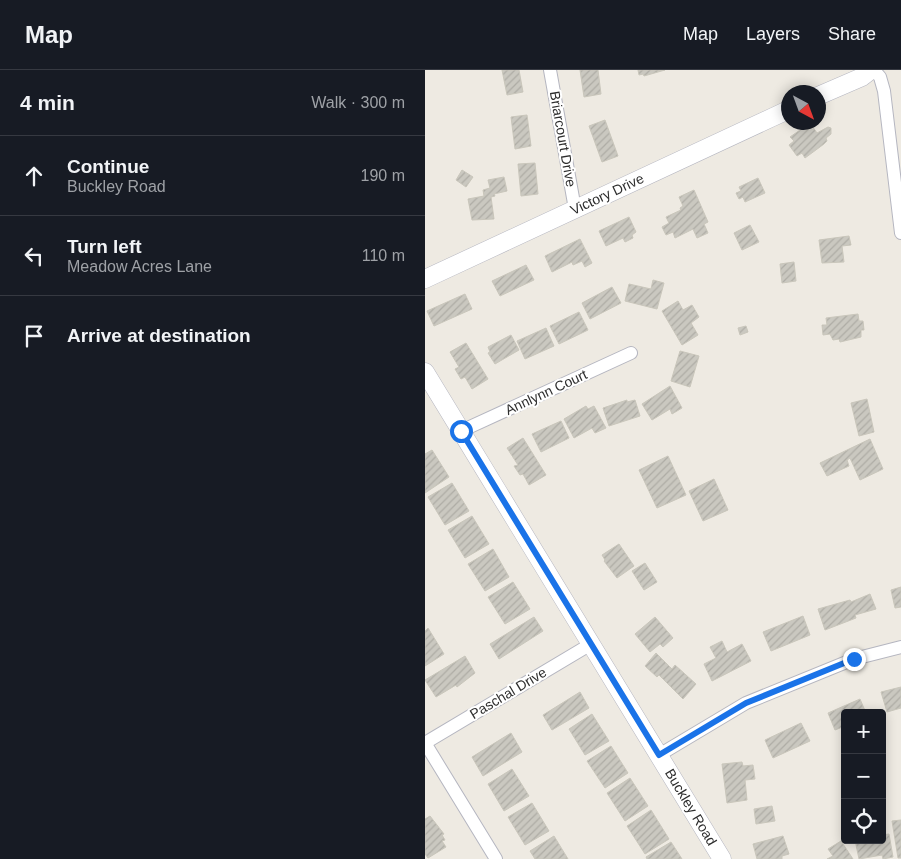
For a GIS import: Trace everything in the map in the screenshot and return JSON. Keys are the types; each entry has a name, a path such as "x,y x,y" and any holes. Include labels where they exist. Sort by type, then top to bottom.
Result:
{"street":[{"name":"Briarcourt Drive","path":"550,70 575,209"},
{"path":"826,93 873,70 880,77 884,91 901,233"},
{"name":"Victory Drive","path":"425,279 781,114"},
{"name":"Annlynn Court","path":"461,431 631,353"},
{"name":"Buckley Road","path":"425,372 722,859"},
{"name":"Paschal Drive","path":"425,743 591,644"},
{"path":"659,755 746,703 854,659 901,646"},
{"path":"425,743 495,859"}],"building":[{"path":"502,70 519,70 523,92 507,95"},
{"path":"580,70 598,70 601,94 584,97"},
{"path":"638,70 665,70 644,76 643,74 639,75"},
{"path":"527,115 531,146 515,149 511,117"},
{"path":"605,120 618,156 602,162 589,126"},
{"path":"828,127 831,128 831,134 826,138 827,141 805,158 802,153 797,156 789,145 794,141 790,137 800,130 815,130 817,133 826,130"},
{"path":"535,163 538,194 521,196 518,164"},
{"path":"462,170 473,177 466,187 456,180"},
{"path":"504,177 507,191 494,194 495,196 491,197 494,219 472,220 468,199 484,196 483,190 490,188 488,180"},
{"path":"758,178 765,193 745,202 743,197 739,199 736,193 741,191 739,187"},
{"path":"694,190 708,222 704,224 708,233 697,238 693,229 675,238 673,232 666,235 662,227 669,223 666,217 681,210 680,208 683,206 679,197"},
{"path":"629,217 636,232 632,235 633,238 625,242 623,238 606,246 599,231"},
{"path":"750,225 759,242 742,250 734,233"},
{"path":"849,236 851,245 842,246 844,262 822,263 819,240"},
{"path":"580,239 592,263 585,267 582,261 573,265 572,262 552,272 545,256"},
{"path":"794,262 796,281 782,283 780,264"},
{"path":"526,265 534,280 500,296 492,281"},
{"path":"653,280 664,283 657,309 625,301 629,284 651,289"},
{"path":"612,287 621,303 590,319 582,303"},
{"path":"465,294 472,309 434,326 427,311"},
{"path":"678,301 683,310 692,305 699,317 691,323 698,335 682,345 662,311"},
{"path":"579,312 588,330 559,344 550,326"},
{"path":"858,314 859,321 863,321 864,330 861,330 861,337 840,342 839,339 833,340 830,334 823,335 822,325 827,325 826,318"},
{"path":"746,326 748,332 740,335 738,328"},
{"path":"546,328 554,346 525,359 517,341"},
{"path":"511,335 519,350 495,364 488,353 490,352 488,347"},
{"path":"466,343 488,379 472,389 465,377 461,379 455,369 459,367 450,352"},
{"path":"680,351 699,356 690,387 671,381"},
{"path":"670,386 682,408 672,414 670,409 652,420 642,404"},
{"path":"867,399 874,432 859,436 851,403"},
{"path":"627,400 627,402 635,400 640,416 609,426 603,408"},
{"path":"586,406 588,409 594,406 606,428 595,433 592,428 574,438 564,419"},
{"path":"561,421 569,438 541,452 532,434"},
{"path":"523,438 546,475 529,485 523,474 520,475 514,466 518,465 507,448"},
{"path":"870,439 883,469 860,480 850,458 847,460 849,466 827,476 820,463"},
{"path":"432,450 449,477 425,493 425,454"},
{"path":"668,456 686,495 657,508 639,470"},
{"path":"714,479 728,510 703,521 689,491"},
{"path":"452,483 469,511 445,525 428,497"},
{"path":"472,516 489,544 465,558 448,530"},
{"path":"619,544 634,566 617,578 604,561 602,555"},
{"path":"493,549 509,577 485,591 468,564"},
{"path":"645,563 657,582 644,590 632,571"},
{"path":"513,582 530,609 505,624 488,597"},
{"path":"901,587 901,607 895,608 891,590"},
{"path":"870,594 876,609 855,615 856,618 825,630 818,609 850,600 851,602"},
{"path":"803,616 810,635 771,651 763,632"},
{"path":"534,617 543,631 499,659 490,644"},
{"path":"655,617 673,638 663,647 660,644 650,652 635,634"},
{"path":"428,628 444,654 425,666 425,631"},
{"path":"722,641 727,652 742,644 751,661 712,681 704,664 716,658 710,647"},
{"path":"656,653 672,669 675,665 696,684 683,699 659,675 657,677 645,666"},
{"path":"465,656 475,673 457,687 456,685 436,697 425,680"},
{"path":"901,687 901,708 887,712 881,692"},
{"path":"580,692 589,708 552,730 543,715"},
{"path":"860,699 864,709 841,709 841,728 835,730 828,713"},
{"path":"592,714 609,741 585,755 569,729"},
{"path":"801,723 810,741 773,758 765,740"},
{"path":"511,733 522,752 483,776 472,757"},
{"path":"611,746 628,773 605,788 587,761"},
{"path":"742,762 743,766 753,765 755,779 745,780 747,800 727,803 722,764"},
{"path":"512,769 529,796 504,811 488,784"},
{"path":"630,778 648,806 625,821 607,793"},
{"path":"532,803 549,831 525,845 508,817"},
{"path":"772,806 775,821 756,824 754,809"},
{"path":"651,810 669,839 645,854 627,826"},
{"path":"430,816 444,834 442,835 445,840 442,841 446,847 428,858 425,854 425,819"},
{"path":"901,820 901,858 898,858 892,821"},
{"path":"886,834 889,834 893,857 883,859 882,855 859,859 856,844 886,844"},
{"path":"554,836 568,859 535,859 530,851"},
{"path":"783,836 789,854 782,856 782,859 757,859 753,844"},
{"path":"841,841 841,844 843,844 853,859 827,859 833,856 828,849"},
{"path":"671,842 682,859 647,859 646,857"}],"route":[{"path":"461,431 659,755 746,703 854,659"}]}
